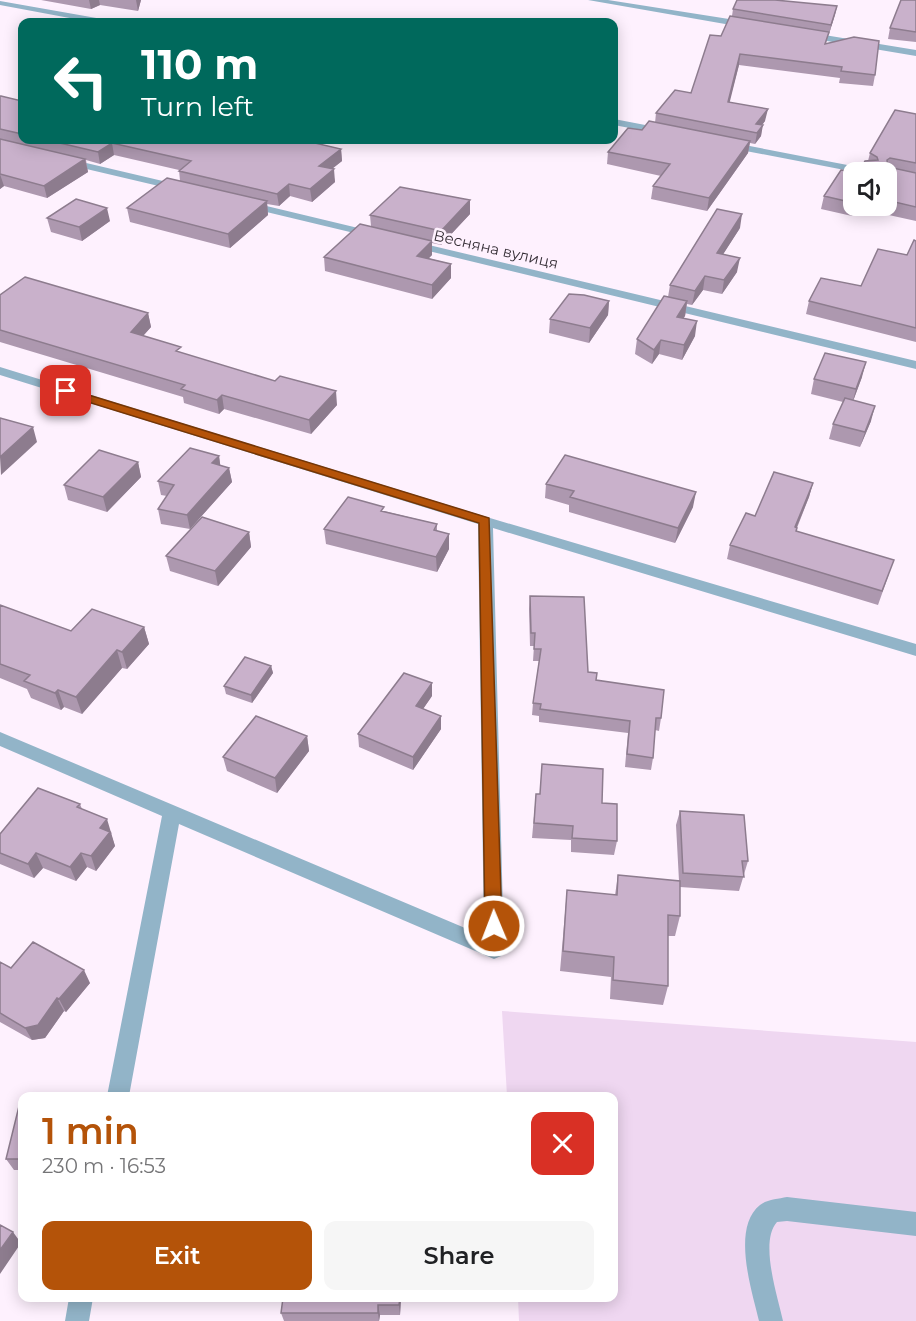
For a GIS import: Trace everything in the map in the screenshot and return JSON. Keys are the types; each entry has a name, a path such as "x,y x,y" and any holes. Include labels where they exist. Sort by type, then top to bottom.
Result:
{"street":[{"path":"592,0 754,27"},
{"path":"0,3 81,18"},
{"path":"800,34 916,53"},
{"path":"618,123 678,135"},
{"path":"723,144 843,167"},
{"path":"52,158 188,190"},
{"path":"234,201 382,237"},
{"name":"Весняна вулиця","path":"405,242 916,365"},
{"path":"0,371 485,521 916,650"},
{"path":"0,739 494,950 485,521"},
{"path":"119,1092 171,812"},
{"path":"771,1321 756,1245 758,1225 769,1212 787,1209 916,1224"},
{"path":"77,1321 80,1302"}],"shaded area":[{"path":"502,1011 916,1042 916,1321 519,1321 518,1302 618,1302 618,1092 507,1092"}],"building":[{"path":"737,0 775,0 837,6 831,25 733,9"},
{"path":"901,0 916,0 916,32 890,28"},
{"path":"730,16 829,32 825,44 854,37 879,41 875,75 841,71 842,67 740,54 728,102 768,109 756,124 763,125 757,133 656,113 675,90 691,93 710,35 721,36"},
{"path":"0,96 18,100 18,133 0,129"},
{"path":"895,110 916,114 916,163 890,158 887,162 864,162 878,160 870,153"},
{"path":"649,121 750,141 709,198 653,186 670,164 608,152 615,144 618,144 618,140 628,128 642,130"},
{"path":"0,139 85,159 44,186 0,174"},
{"path":"64,144 110,144 98,152"},
{"path":"116,144 319,144 341,149 319,166 334,169 310,189 289,184 277,194 179,171 191,161"},
{"path":"897,169 916,173 916,207 897,203"},
{"path":"841,170 843,170 843,200 824,196"},
{"path":"167,178 267,201 228,234 127,208"},
{"path":"400,187 470,200 441,231 370,215"},
{"path":"76,199 107,208 79,227 47,218"},
{"path":"717,209 742,214 717,253 740,258 724,280 705,276 695,291 670,285"},
{"path":"360,224 432,241 417,256 451,264 432,285 324,257"},
{"path":"914,240 916,241 916,328 809,301 821,278 861,286 878,249 907,255"},
{"path":"25,277 148,313 131,332 181,347 176,351 275,381 280,376 336,391 309,420 222,395 217,400 181,389 185,385 0,330 0,295"},
{"path":"569,294 609,301 590,328 550,319"},
{"path":"664,296 687,301 677,317 697,321 684,345 661,340 654,350 637,339"},
{"path":"825,353 866,362 856,389 814,379"},
{"path":"845,398 875,406 865,432 833,424"},
{"path":"0,418 33,427 0,457"},
{"path":"190,448 219,456 212,463 229,468 187,515 158,509 174,485 158,481"},
{"path":"99,450 138,462 103,497 64,485"},
{"path":"565,455 696,492 678,528 570,497 574,491 546,484"},
{"path":"774,472 813,483 795,527 796,531 894,560 882,591 730,545 746,513 755,516"},
{"path":"348,497 384,507 381,511 437,524 434,530 449,534 436,557 324,529"},
{"path":"202,517 249,532 215,571 166,556"},
{"path":"530,596 584,597 588,672 597,673 596,680 664,690 661,718 656,718 653,758 627,754 630,721 540,709 541,704 533,703 541,649 534,649 535,633 531,633"},
{"path":"0,605 71,631 92,609 144,627 122,652 117,650 76,697 58,690 55,693 24,681 30,675 0,664"},
{"path":"245,657 271,666 251,695 224,686"},
{"path":"404,673 432,683 416,706 441,716 413,757 358,734"},
{"path":"256,716 307,736 275,778 223,757"},
{"path":"542,764 603,769 602,803 617,804 617,841 572,838 573,826 534,823 536,794 540,794"},
{"path":"38,788 80,804 77,807 107,819 100,828 110,832 91,856 81,853 70,867 36,853 28,864 0,853 0,834"},
{"path":"680,811 744,815 748,861 742,861 744,877 683,873"},
{"path":"618,875 680,881 680,916 668,915 668,986 613,980 614,957 563,951 567,890 617,895"},
{"path":"33,942 84,970 59,999 57,998 38,1025 25,1028 0,1013 0,962 11,968"},
{"path":"18,1110 18,1159 6,1159"},
{"path":"0,1225 13,1232 0,1250"},
{"path":"282,1302 399,1302 399,1305 378,1305 378,1313 281,1313"}],"route":[{"path":"66,391 485,521 494,926"}]}
